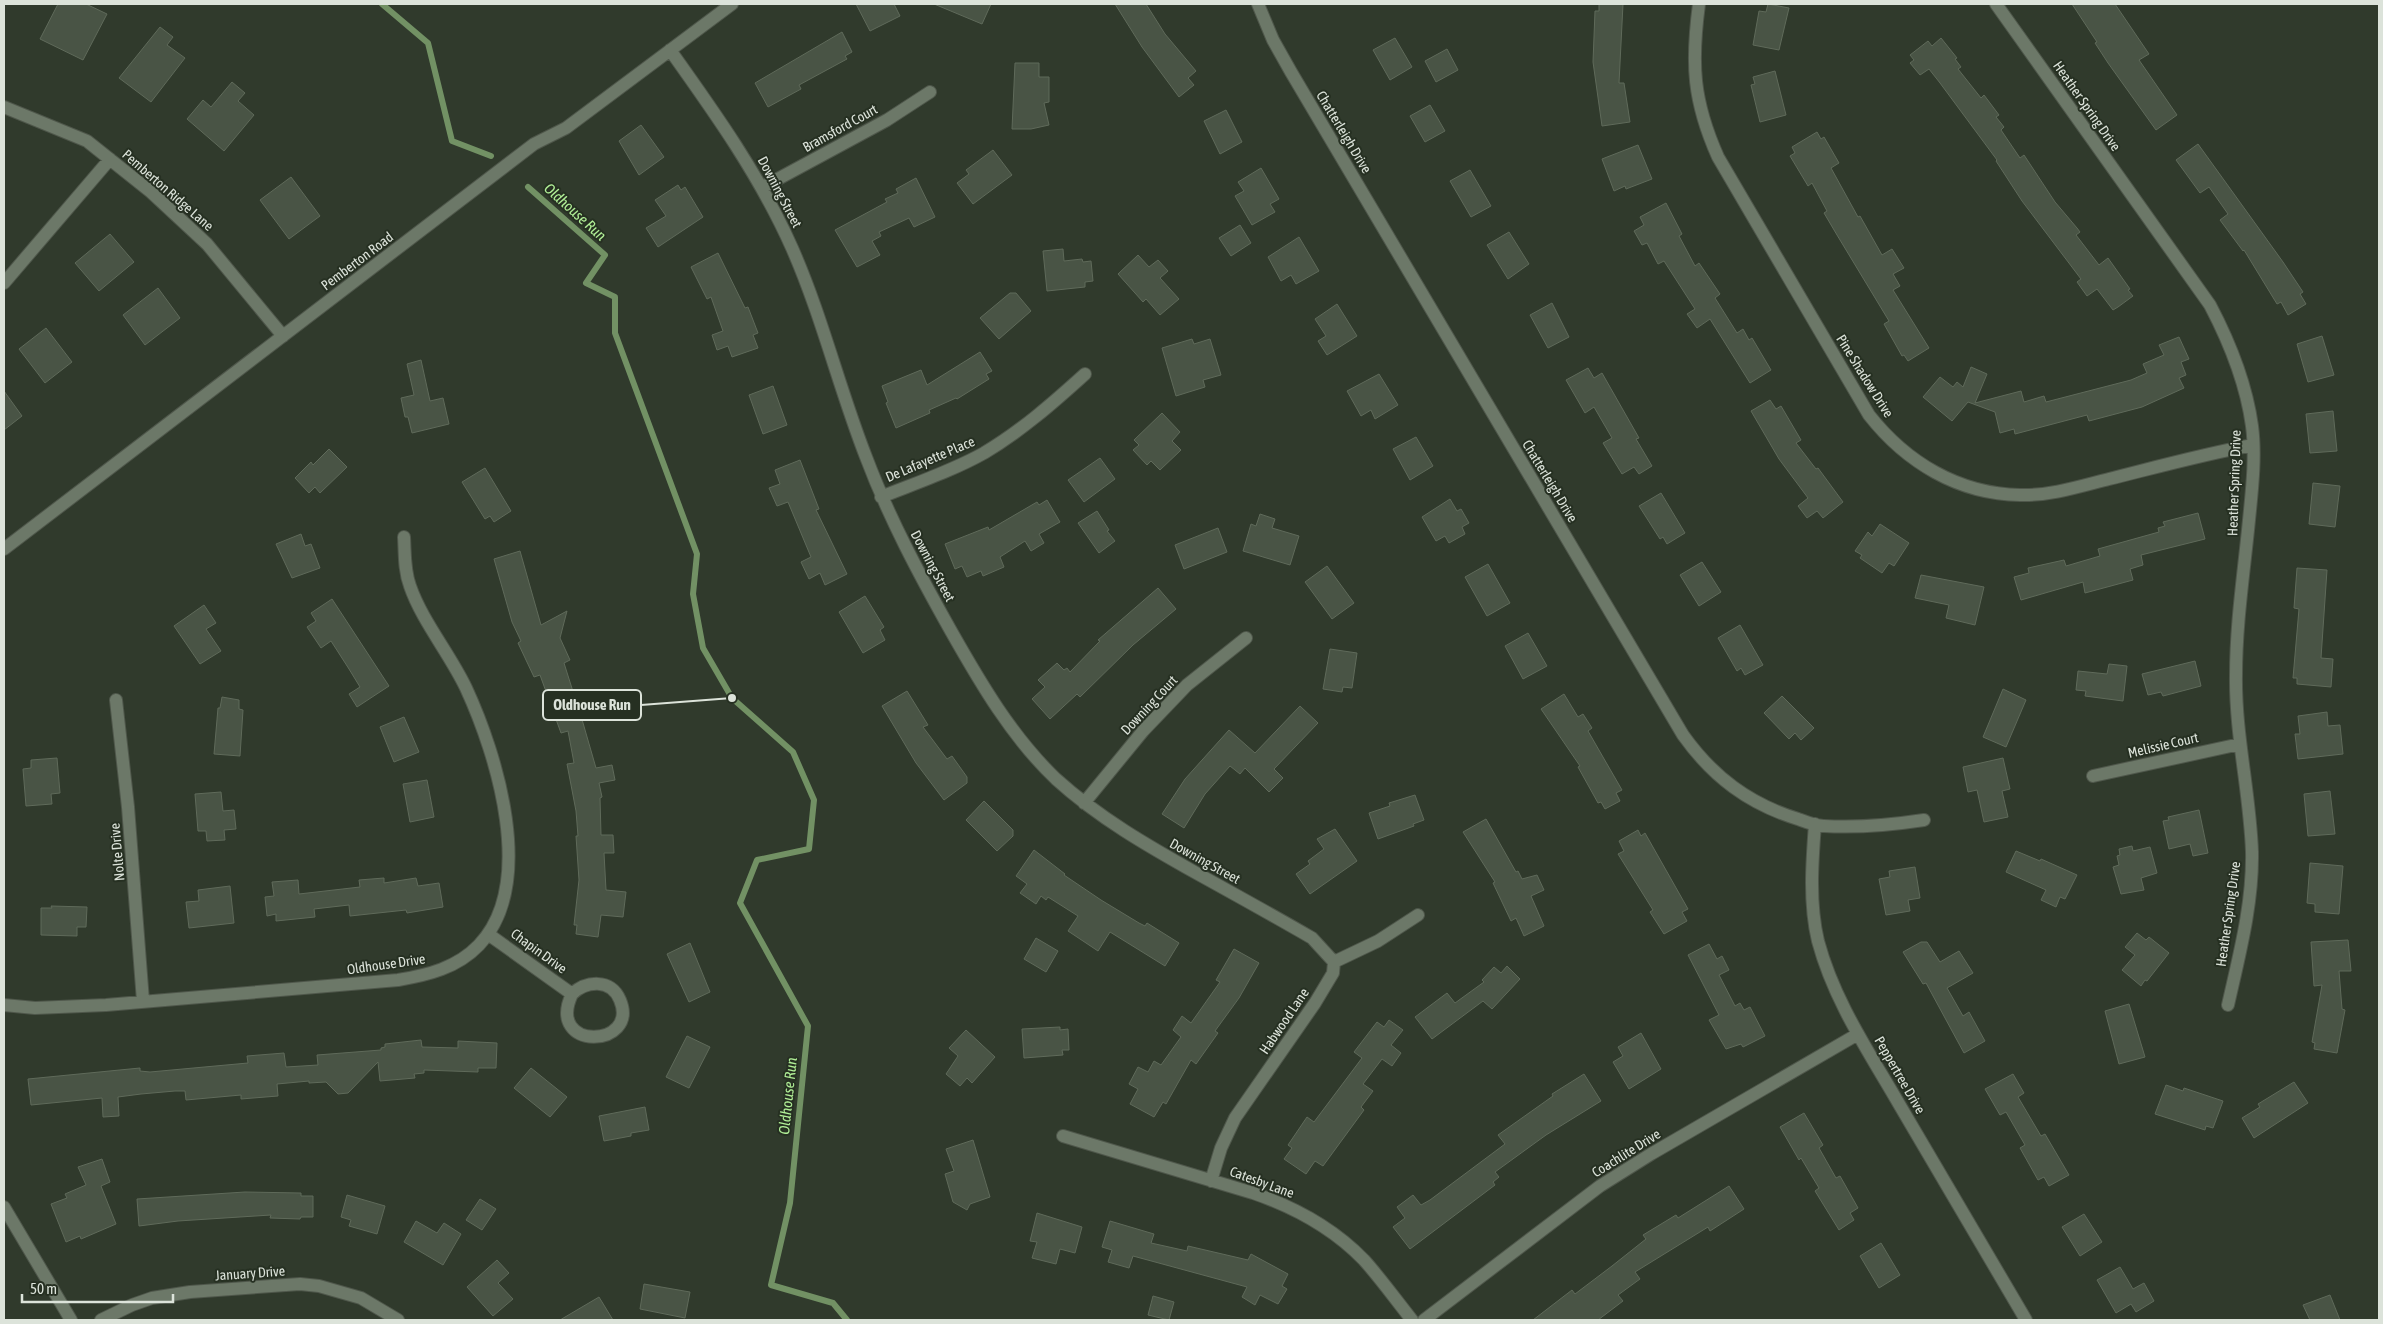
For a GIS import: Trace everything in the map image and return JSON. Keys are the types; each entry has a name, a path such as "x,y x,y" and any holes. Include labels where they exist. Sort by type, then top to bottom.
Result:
{"street":[{"name":"Pemberton Road","path":"4,549 534,144 566,128 732,4"},
{"name":"Chatterleigh Drive","path":"1258,4 1273,40 1683,735 1698,756 1736,791 1767,808 1822,826 1873,826 1924,820"},
{"name":"Pine Shadow Drive","path":"1699,4 1694,37 1695,82 1706,130 1718,157 1869,414 1900,450 1935,474 1974,489 2022,496 2061,490 2196,456 2253,445"},
{"name":"Heather Spring Drive","path":"1996,4 2210,305 2228,340 2241,374 2252,427 2253,445 2252,493 2238,633 2236,676 2240,744 2252,853 2249,893 2242,939 2228,1005"},
{"name":"Downing Street","path":"670,50 724,126 763,187 792,248 815,304 865,455 881,497 910,559 984,688 1020,740 1084,804 1135,838 1312,938 1334,962"},
{"name":"Bramsford Court","path":"763,187 887,120 930,92"},
{"name":"Pemberton Ridge Lane","path":"4,106 88,141 151,192 207,244 283,336"},
{"path":"4,283 110,159"},
{"name":"De Lafayette Place","path":"881,497 960,465 984,453 1041,414 1085,374"},
{"name":"Oldhouse Drive","path":"4,1005 35,1008 398,980 429,975 462,958 479,945 488,934 499,914 508,875 509,857 498,782 484,732 466,688 410,586 404,537"},
{"name":"Downing Court","path":"1084,804 1143,731 1187,685 1246,638"},
{"name":"Nolte Drive","path":"116,700 129,816 143,1001"},
{"name":"Melissie Court","path":"2092,776 2240,744"},
{"name":"Peppertree Drive","path":"1815,824 1811,878 1818,941 1834,988 1858,1034 2026,1320"},
{"path":"1334,962 1378,941 1418,915"},
{"name":"Chapin Drive","path":"488,934 572,994"},
{"name":"Habwood Lane","path":"1211,1181 1221,1148 1235,1118 1316,1004 1333,973 1334,962"},
{"name":"Chapin Drive","path":"592,983 603,984 613,990 620,1000 622,1011 620,1022 613,1032 603,1037 591,1038 580,1035 571,1027 567,1016 567,1004 572,994 580,986 592,983"},
{"name":"Coachlite Drive","path":"1424,1320 1600,1186 1858,1034"},
{"name":"Catesby Lane","path":"1062,1136 1276,1200 1319,1222 1342,1239 1364,1260 1412,1320"},
{"path":"4,1207 71,1320"},
{"name":"January Drive","path":"101,1320 132,1304 152,1298 190,1292 300,1284 319,1286 361,1298 398,1320"}],"building":[{"path":"58,4 86,4 107,14 83,60 40,39"},
{"path":"856,4 894,4 900,16 870,31"},
{"path":"934,4 991,4 982,24"},
{"path":"1115,4 1146,4 1165,34 1196,71 1188,78 1194,85 1179,97 1142,47"},
{"path":"1599,4 1623,4 1619,83 1624,83 1630,122 1602,126 1593,62 1595,11 1599,11"},
{"path":"1768,4 1789,8 1779,50 1753,45 1759,11 1766,12"},
{"path":"2072,4 2115,4 2149,54 2139,60 2177,115 2156,130 2108,63 2095,43 2097,42"},
{"path":"160,27 173,37 167,45 185,58 151,102 119,78"},
{"path":"842,32 852,52 845,56 847,59 799,85 801,89 768,107 755,83"},
{"path":"1395,38 1412,67 1390,80 1373,50"},
{"path":"1941,38 1957,58 1955,59 1961,67 1958,69 1981,98 1984,95 1999,115 1996,117 2004,127 2001,130 2020,158 2024,155 2055,202 2080,232 2076,235 2099,265 2108,258 2130,289 2128,290 2133,296 2118,307 2113,310 2097,289 2087,296 2077,282 2081,279 2022,201 1997,160 1940,83 1929,69 1920,75 1910,63 1914,60 1910,55 1928,41 1932,46"},
{"path":"1447,49 1458,70 1436,82 1425,61"},
{"path":"1015,63 1039,63 1039,77 1049,77 1049,102 1044,103 1049,125 1031,129 1012,129"},
{"path":"1775,71 1786,115 1760,122 1751,85 1755,84 1753,77"},
{"path":"232,82 245,93 238,101 254,115 224,151 187,119 203,100 211,107"},
{"path":"1430,105 1445,131 1425,142 1410,116"},
{"path":"1226,110 1242,142 1220,154 1204,121"},
{"path":"641,125 664,157 639,175 619,141"},
{"path":"1817,132 1821,139 1824,137 1839,163 1831,168 1882,255 1892,249 1904,268 1893,274 1900,286 1893,290 1929,348 1908,361 1904,355 1902,356 1884,324 1889,321 1824,213 1827,211 1812,183 1808,186 1790,156 1795,153 1792,147"},
{"path":"2198,144 2303,292 2300,294 2306,304 2288,315 2281,302 2277,304 2244,250 2220,220 2228,214 2209,187 2200,193 2176,160"},
{"path":"1638,145 1652,179 1626,189 1625,186 1614,191 1602,159"},
{"path":"993,150 1012,175 973,204 957,183 969,174 966,170"},
{"path":"1261,168 1279,199 1270,204 1275,212 1252,225 1235,196 1244,191 1238,182"},
{"path":"1470,170 1491,206 1471,217 1450,181"},
{"path":"291,177 320,216 289,239 260,200"},
{"path":"916,178 935,217 914,227 909,218 879,232 881,236 872,241 880,255 857,267 835,230 887,202 885,199 898,193 896,189"},
{"path":"678,185 681,190 685,187 703,217 658,247 646,228 666,216 655,200"},
{"path":"1666,203 1682,234 1679,236 1695,266 1699,263 1720,294 1715,298 1737,333 1743,329 1749,340 1752,338 1771,370 1750,383 1710,319 1697,328 1687,314 1695,309 1664,261 1658,264 1647,243 1642,245 1634,231 1644,225 1640,217"},
{"path":"1240,225 1251,243 1231,256 1219,238"},
{"path":"1509,232 1529,264 1508,279 1487,245"},
{"path":"110,234 134,262 99,291 75,263"},
{"path":"1299,237 1319,271 1296,284 1291,275 1281,281 1268,257"},
{"path":"1063,249 1064,261 1082,259 1083,262 1091,261 1093,281 1085,282 1085,287 1047,291 1043,251"},
{"path":"718,253 745,308 748,307 758,333 753,335 758,348 732,357 728,346 717,350 712,335 723,331 711,297 707,299 691,267"},
{"path":"1138,255 1149,267 1158,260 1168,271 1160,278 1179,299 1160,315 1146,299 1143,302 1118,274"},
{"path":"158,288 180,318 145,345 123,315"},
{"path":"1010,293 1016,293 1031,311 999,339 980,318"},
{"path":"1552,303 1569,337 1548,348 1530,315"},
{"path":"1337,304 1357,336 1327,355 1318,341 1326,336 1315,319"},
{"path":"46,328 72,362 45,383 19,349"},
{"path":"2322,336 2334,375 2308,382 2297,344"},
{"path":"2179,337 2189,359 2181,362 2186,375 2179,378 2184,388 2142,407 2089,421 2087,415 2015,434 2014,429 2000,433 1995,412 1968,402 1952,421 1923,397 1940,377 1953,387 1957,382 1963,387 1971,367 1987,374 1975,403 2021,391 2024,402 2044,396 2046,402 2131,380 2147,373 2143,364 2164,355 2159,345"},
{"path":"1192,339 1194,344 1210,339 1221,375 1203,380 1205,387 1176,396 1162,348"},
{"path":"980,352 992,371 986,374 989,379 957,399 929,410 930,413 896,428 886,403 888,402 882,386 921,370 927,385"},
{"path":"421,360 430,401 443,398 449,424 412,433 408,417 405,417 401,398 414,395 407,364"},
{"path":"1588,368 1594,378 1602,373 1639,438 1636,439 1652,466 1639,474 1634,467 1622,474 1603,443 1612,438 1594,407 1585,413 1566,380"},
{"path":"1379,374 1398,405 1375,419 1371,410 1361,416 1347,391"},
{"path":"773,386 787,425 763,434 749,395"},
{"path":"4,391 22,416 4,430"},
{"path":"1770,400 1776,409 1781,406 1801,440 1796,443 1816,469 1818,468 1843,502 1823,518 1817,511 1807,518 1798,506 1808,498 1779,459 1751,411"},
{"path":"2333,411 2337,451 2310,453 2306,414"},
{"path":"1162,413 1180,432 1172,441 1181,450 1160,470 1151,461 1147,465 1133,450 1139,445 1134,440"},
{"path":"1416,437 1433,466 1410,480 1393,449"},
{"path":"329,449 347,467 320,493 315,487 309,493 295,478 311,462 313,465"},
{"path":"1100,458 1115,479 1084,502 1068,480"},
{"path":"800,460 819,509 816,510 847,574 825,585 820,573 809,579 801,562 811,557 788,502 777,506 769,488 780,484 775,470"},
{"path":"485,468 511,511 494,522 490,516 485,519 462,482"},
{"path":"2313,483 2340,486 2335,527 2309,524"},
{"path":"1661,493 1685,533 1667,544 1663,537 1660,539 1639,506"},
{"path":"1450,499 1457,511 1461,509 1469,523 1462,527 1465,534 1449,543 1445,536 1436,541 1422,517"},
{"path":"1047,500 1060,522 1039,534 1044,543 1031,551 1025,541 1000,557 1004,567 983,576 981,571 967,577 962,566 955,569 945,544 988,527 989,530 1037,502 1039,505"},
{"path":"1097,511 1109,530 1107,531 1115,541 1099,553 1078,523"},
{"path":"2198,513 2205,539 2141,555 2143,565 2130,569 2133,580 2085,593 2083,582 2021,600 2014,577 2029,573 2028,568 2064,560 2066,566 2100,556 2098,549 2159,532 2158,528 2165,526 2163,522"},
{"path":"1260,514 1275,519 1272,528 1299,536 1290,565 1243,551 1251,524 1256,526"},
{"path":"1880,524 1909,543 1894,566 1889,563 1882,573 1860,558 1862,555 1855,551 1868,532 1872,536"},
{"path":"1218,528 1227,552 1184,569 1175,545"},
{"path":"301,534 305,546 311,544 320,568 292,578 276,544"},
{"path":"520,551 541,625 567,611 560,638 570,660 564,663 575,698 588,694 594,712 581,716 596,768 612,765 615,780 599,783 602,797 600,798 601,835 613,835 614,853 604,853 606,890 626,892 623,917 601,915 598,937 576,934 577,925 574,925 579,880 576,836 578,836 576,811 567,764 574,763 568,731 561,733 540,675 534,677 518,643 521,641 512,622 494,559"},
{"path":"1702,562 1721,592 1699,606 1680,575"},
{"path":"1488,564 1510,603 1487,616 1465,577"},
{"path":"1327,566 1354,603 1332,619 1305,582"},
{"path":"2297,568 2327,570 2321,658 2333,659 2331,687 2297,684 2297,678 2293,678 2299,609 2294,608"},
{"path":"1921,575 1984,587 1975,625 1946,618 1949,605 1915,598"},
{"path":"1158,588 1176,609 1133,645 1080,697 1077,694 1050,719 1032,699 1045,687 1038,680 1057,663 1064,670 1067,668 1070,672 1100,641 1098,640"},
{"path":"865,596 884,627 880,630 885,640 863,653 839,612"},
{"path":"332,599 389,686 357,707 349,694 360,687 349,669 331,641 321,648 307,627 316,621 311,613"},
{"path":"204,605 216,623 206,629 221,651 200,664 174,626"},
{"path":"1740,625 1763,665 1745,675 1741,668 1737,671 1718,638"},
{"path":"1528,633 1547,666 1523,679 1505,646"},
{"path":"1330,649 1357,653 1352,688 1343,687 1342,692 1323,689"},
{"path":"2195,661 2201,686 2163,696 2161,692 2148,695 2142,674"},
{"path":"2109,664 2127,666 2123,701 2085,696 2086,691 2076,690 2078,671 2107,674"},
{"path":"2003,689 2026,700 2006,747 1983,737"},
{"path":"907,691 928,725 923,727 947,759 952,756 967,777 967,783 944,800 916,763 882,706"},
{"path":"1564,694 1578,717 1583,714 1592,728 1588,731 1622,790 1616,793 1620,801 1605,809 1601,802 1598,803 1578,767 1580,766 1541,709"},
{"path":"1782,696 1814,728 1801,740 1795,733 1789,739 1764,713"},
{"path":"222,697 239,700 239,709 243,710 240,756 214,754 218,708 220,708"},
{"path":"1300,706 1318,723 1274,769 1283,778 1269,792 1245,768 1240,774 1230,766 1205,794 1184,828 1162,814 1185,779 1229,730 1255,753"},
{"path":"2327,712 2328,726 2340,725 2343,754 2298,759 2295,734 2300,734 2298,716"},
{"path":"404,717 419,752 394,762 380,727"},
{"path":"57,758 60,793 51,794 52,804 26,806 23,769 31,768 31,760"},
{"path":"2003,758 2010,789 2002,791 2008,817 1984,822 1977,790 1968,792 1963,767"},
{"path":"427,780 434,817 410,822 403,784"},
{"path":"2330,791 2335,834 2308,836 2304,794"},
{"path":"221,792 223,811 234,810 236,829 224,830 225,840 207,841 206,831 198,831 195,794"},
{"path":"1415,795 1424,820 1413,824 1414,826 1378,839 1369,813 1390,806 1389,803"},
{"path":"984,801 1013,830 1013,836 997,851 966,820"},
{"path":"2199,810 2208,853 2193,856 2190,844 2169,849 2163,821 2169,820 2168,817"},
{"path":"1486,819 1516,872 1518,871 1522,879 1537,875 1544,890 1531,896 1544,926 1524,936 1516,918 1511,921 1493,883 1495,882 1463,832"},
{"path":"1335,829 1357,861 1310,894 1296,874 1310,864 1308,861 1324,849 1317,839"},
{"path":"1638,830 1641,836 1645,833 1688,909 1682,912 1687,921 1664,934 1650,912 1653,910 1618,854 1624,851 1619,841"},
{"path":"2132,846 2133,851 2150,847 2157,873 2141,878 2144,890 2121,894 2113,867 2119,865 2117,856 2120,855 2119,849"},
{"path":"1034,850 1064,875 1101,900 1145,926 1147,923 1179,943 1165,966 1110,932 1098,951 1068,931 1078,916 1048,897 1046,900 1041,896 1036,904 1020,893 1027,884 1016,876"},
{"path":"2016,851 2040,861 2041,859 2077,875 2065,899 2060,897 2056,907 2041,900 2046,890 2006,872"},
{"path":"2310,863 2343,866 2339,914 2315,912 2315,904 2307,903"},
{"path":"1915,867 1920,898 1908,900 1910,911 1886,915 1879,879 1890,877 1889,871"},
{"path":"384,878 384,883 416,878 418,886 439,883 443,907 407,913 406,910 350,916 349,905 314,909 315,917 276,921 276,914 267,916 265,897 274,896 272,882 298,880 299,894 360,887 359,880"},
{"path":"230,886 234,923 189,928 186,902 199,901 198,890"},
{"path":"51,906 87,907 86,927 77,927 77,936 41,935 41,908 52,908"},
{"path":"2137,933 2146,940 2149,937 2169,953 2141,986 2122,970 2135,955 2125,947"},
{"path":"1036,938 1058,951 1046,972 1024,959"},
{"path":"2348,940 2351,971 2339,971 2342,1009 2345,1010 2337,1053 2314,1049 2315,1043 2312,1042 2322,985 2314,986 2311,942"},
{"path":"1921,942 1927,942 1940,962 1959,951 1973,973 1947,988 1963,1016 1969,1012 1985,1041 1964,1053 1926,983 1923,984 1903,952"},
{"path":"690,943 710,992 689,1002 667,954"},
{"path":"1709,944 1717,959 1722,956 1729,970 1719,975 1735,1006 1740,1003 1744,1010 1750,1007 1765,1036 1743,1047 1741,1044 1726,1049 1709,1020 1719,1015 1688,955"},
{"path":"1234,949 1259,963 1239,998 1215,1031 1218,1033 1196,1064 1191,1060 1166,1104 1163,1102 1154,1117 1130,1104 1138,1089 1129,1084 1138,1067 1148,1072 1154,1061 1161,1065 1181,1037 1173,1030 1182,1016 1191,1023 1220,982 1216,980"},
{"path":"1507,966 1520,979 1492,1009 1483,1001 1432,1039 1415,1017 1447,993 1455,1003 1484,982 1482,980 1494,967 1501,973"},
{"path":"2129,1004 2145,1057 2119,1064 2105,1011"},
{"path":"1389,1020 1403,1030 1391,1045 1401,1053 1392,1066 1382,1059 1363,1084 1373,1091 1361,1107 1364,1110 1323,1166 1315,1161 1306,1174 1284,1159 1292,1148 1288,1145 1307,1117 1314,1122 1362,1058 1354,1052 1377,1022 1384,1027"},
{"path":"1060,1027 1060,1030 1068,1029 1069,1050 1062,1050 1063,1055 1024,1058 1022,1029"},
{"path":"966,1030 995,1057 972,1083 967,1078 960,1086 946,1074 958,1056 949,1048"},
{"path":"1641,1033 1661,1069 1629,1089 1613,1062 1623,1056 1618,1047"},
{"path":"687,1036 710,1047 689,1088 666,1077"},
{"path":"421,1040 422,1047 458,1048 458,1041 497,1043 496,1068 478,1068 478,1072 424,1070 424,1073 414,1074 415,1078 380,1081 378,1062 348,1093 338,1094 326,1082 309,1083 309,1081 277,1084 278,1096 241,1099 241,1095 186,1100 185,1091 141,1094 118,1097 119,1116 103,1117 102,1098 31,1105 28,1079 140,1068 140,1071 150,1072 248,1063 247,1056 284,1053 286,1067 318,1065 317,1055 381,1050 381,1048 385,1047 385,1044"},
{"path":"531,1068 567,1097 550,1117 514,1088"},
{"path":"1584,1074 1601,1101 1546,1135 1495,1172 1499,1177 1493,1182 1495,1185 1410,1249 1393,1227 1405,1218 1397,1207 1413,1195 1421,1205 1430,1200 1505,1144 1498,1135 1553,1096 1552,1094"},
{"path":"2013,1074 2024,1093 2018,1097 2041,1136 2045,1134 2069,1175 2049,1186 2044,1177 2038,1180 2020,1148 2025,1145 2006,1112 2000,1115 1985,1089"},
{"path":"2294,1082 2308,1103 2254,1138 2242,1118 2260,1107 2258,1104"},
{"path":"2166,1085 2183,1091 2184,1088 2223,1101 2213,1128 2206,1126 2205,1130 2155,1114"},
{"path":"645,1107 649,1130 631,1133 631,1136 604,1141 599,1116"},
{"path":"1804,1113 1823,1145 1819,1148 1836,1178 1840,1176 1858,1208 1850,1213 1854,1220 1839,1230 1815,1191 1819,1188 1801,1158 1799,1160 1780,1127"},
{"path":"973,1140 990,1197 970,1204 967,1210 953,1202 945,1174 954,1171 946,1149"},
{"path":"102,1159 110,1182 101,1186 116,1224 81,1239 80,1236 66,1242 51,1204 67,1198 65,1194 86,1185 78,1167"},
{"path":"1729,1186 1744,1209 1710,1231 1708,1227 1635,1272 1640,1279 1618,1295 1623,1301 1598,1320 1533,1320 1572,1290 1575,1294 1612,1266 1646,1239 1643,1235 1676,1215 1678,1218"},
{"path":"245,1192 301,1193 301,1196 313,1196 313,1217 301,1217 300,1219 270,1218 271,1215 178,1221 139,1226 137,1199"},
{"path":"347,1195 385,1206 377,1234 349,1226 351,1220 341,1217"},
{"path":"480,1199 496,1209 482,1230 466,1220"},
{"path":"1037,1213 1082,1227 1075,1253 1060,1249 1056,1264 1032,1258 1037,1242 1030,1241"},
{"path":"2084,1214 2102,1242 2080,1256 2062,1227"},
{"path":"416,1221 437,1233 444,1223 461,1234 443,1265 404,1242"},
{"path":"1110,1221 1154,1234 1151,1243 1187,1251 1188,1246 1248,1260 1251,1254 1288,1274 1282,1286 1287,1289 1278,1304 1260,1295 1255,1305 1242,1297 1247,1287 1133,1256 1129,1268 1108,1262 1112,1250 1102,1247"},
{"path":"1881,1243 1900,1275 1879,1288 1860,1256"},
{"path":"497,1260 509,1273 498,1283 513,1299 493,1316 467,1287"},
{"path":"2120,1267 2133,1289 2144,1283 2154,1301 2136,1312 2131,1304 2116,1313 2097,1280"},
{"path":"644,1284 690,1292 685,1318 640,1309"},
{"path":"2330,1295 2340,1320 2310,1320 2303,1305"},
{"path":"1153,1296 1174,1302 1169,1320 1148,1315"},
{"path":"599,1297 613,1320 560,1320"}],"waterway":[{"name":"Oldhouse Run","path":"382,4 428,43 452,141 491,156"},
{"name":"Oldhouse Run","path":"528,187 605,255 586,283 615,297 615,333 697,554 693,594 703,648 732,698 793,752 814,800 809,849 757,860 740,903 808,1026 790,1203 771,1285 833,1303 847,1320"}],"place":[{"name":"Oldhouse Run","path":"732,698"}]}
